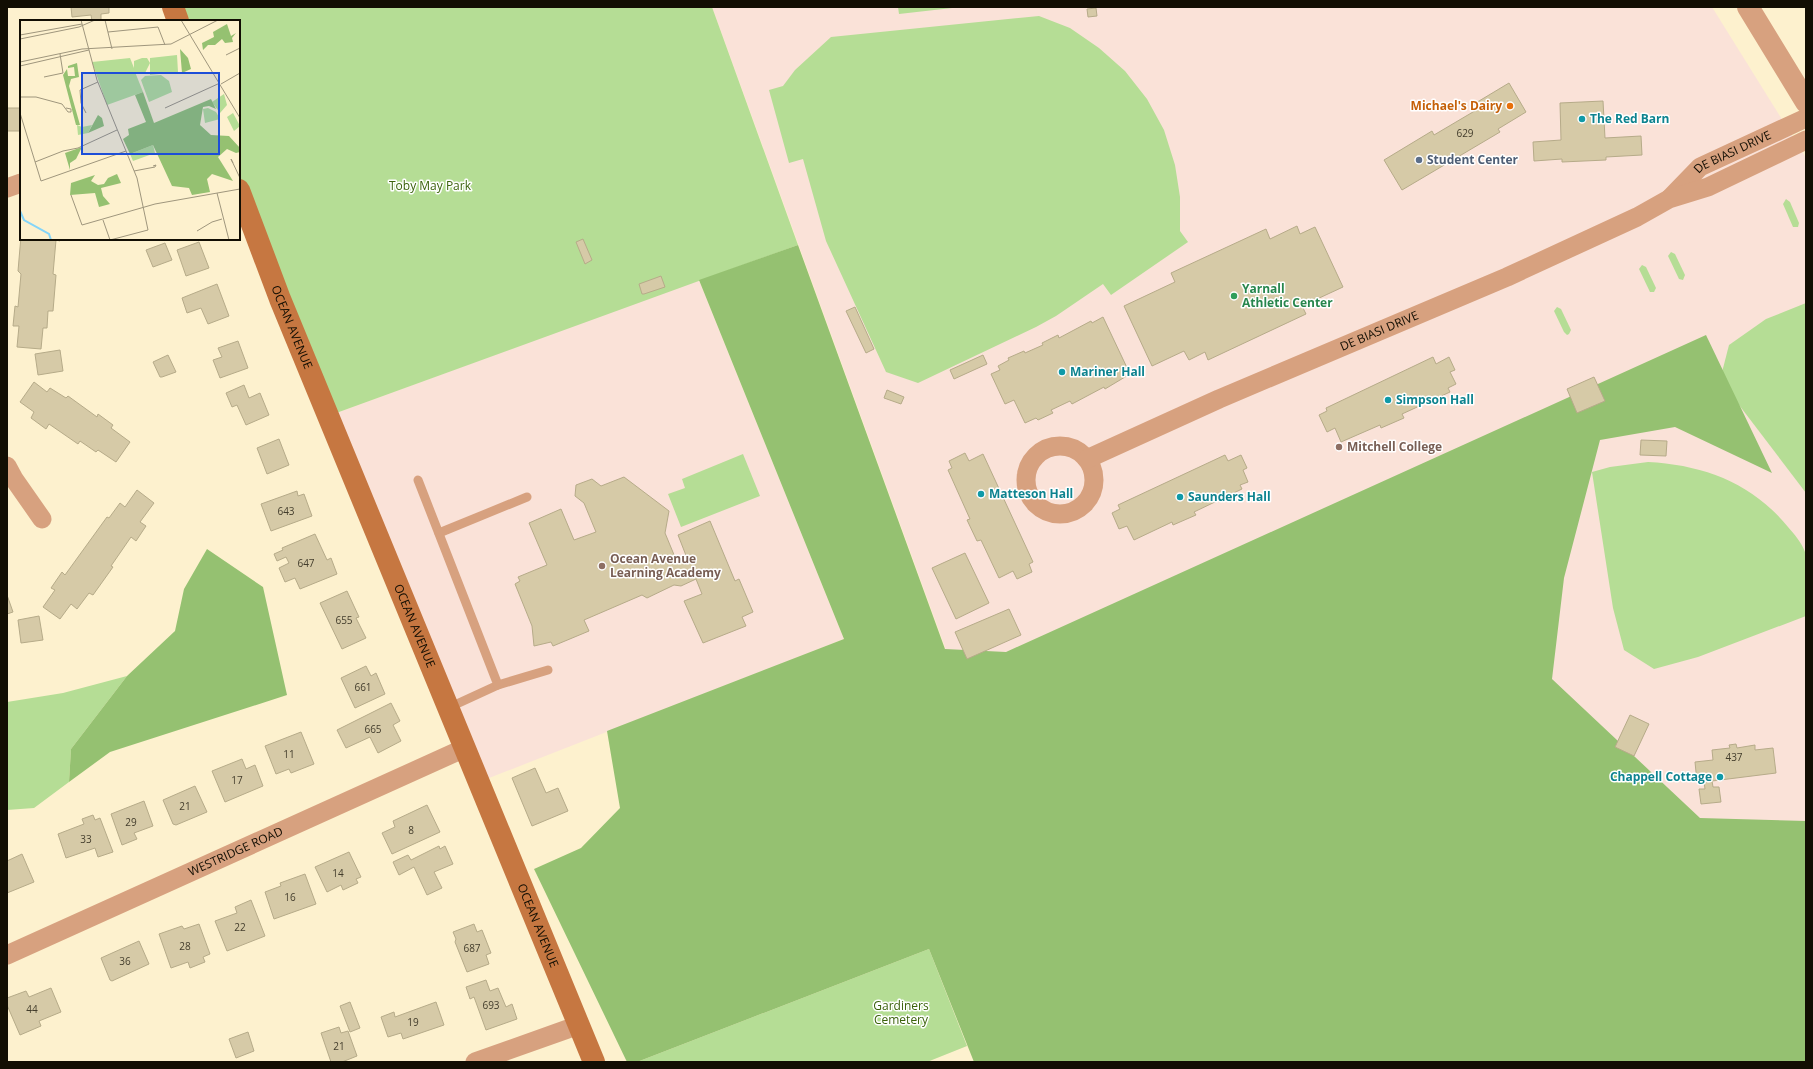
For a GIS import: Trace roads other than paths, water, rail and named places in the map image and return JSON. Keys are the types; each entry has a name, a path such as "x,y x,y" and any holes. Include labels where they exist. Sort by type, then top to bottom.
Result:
{"main road":[{"path":"173,7 178,20"},
{"name":"OCEAN AVENUE","path":"240,193 280,299 594,1062"}],"street":[{"path":"1748,7 1806,102"},
{"name":"DE BIASI DRIVE","path":"1669,199 1700,167 1806,118"},
{"name":"DE BIASI DRIVE","path":"1087,459 1219,399 1507,277 1637,217 1669,199 1708,187 1806,140"},
{"path":"7,188 20,183"},
{"path":"7,466 14,479 42,519"},
{"name":"WESTRIDGE ROAD","path":"7,955 465,748"},
{"path":"475,1062 579,1025"}],"lane":[{"path":"418,480 498,686"},
{"path":"439,533 527,497"},
{"path":"448,708 498,686 548,670"}],"place":[{"name":"Michael's Dairy","path":"1510,106"},
{"name":"The Red Barn","path":"1582,119"},
{"name":"Student Center","path":"1419,160"},
{"name":"Yarnall Athletic Center","path":"1234,296"},
{"name":"Mariner Hall","path":"1062,372"},
{"name":"Simpson Hall","path":"1388,400"},
{"name":"Mitchell College","path":"1339,447"},
{"name":"Matteson Hall","path":"981,494"},
{"name":"Saunders Hall","path":"1180,497"},
{"name":"Ocean Avenue Learning Academy","path":"602,566"},
{"name":"Chappell Cottage","path":"1720,777"}],"park label":[{"name":"Toby May Park","path":"430,186"},
{"name":"Gardiners Cemetery","path":"901,1013"}]}
